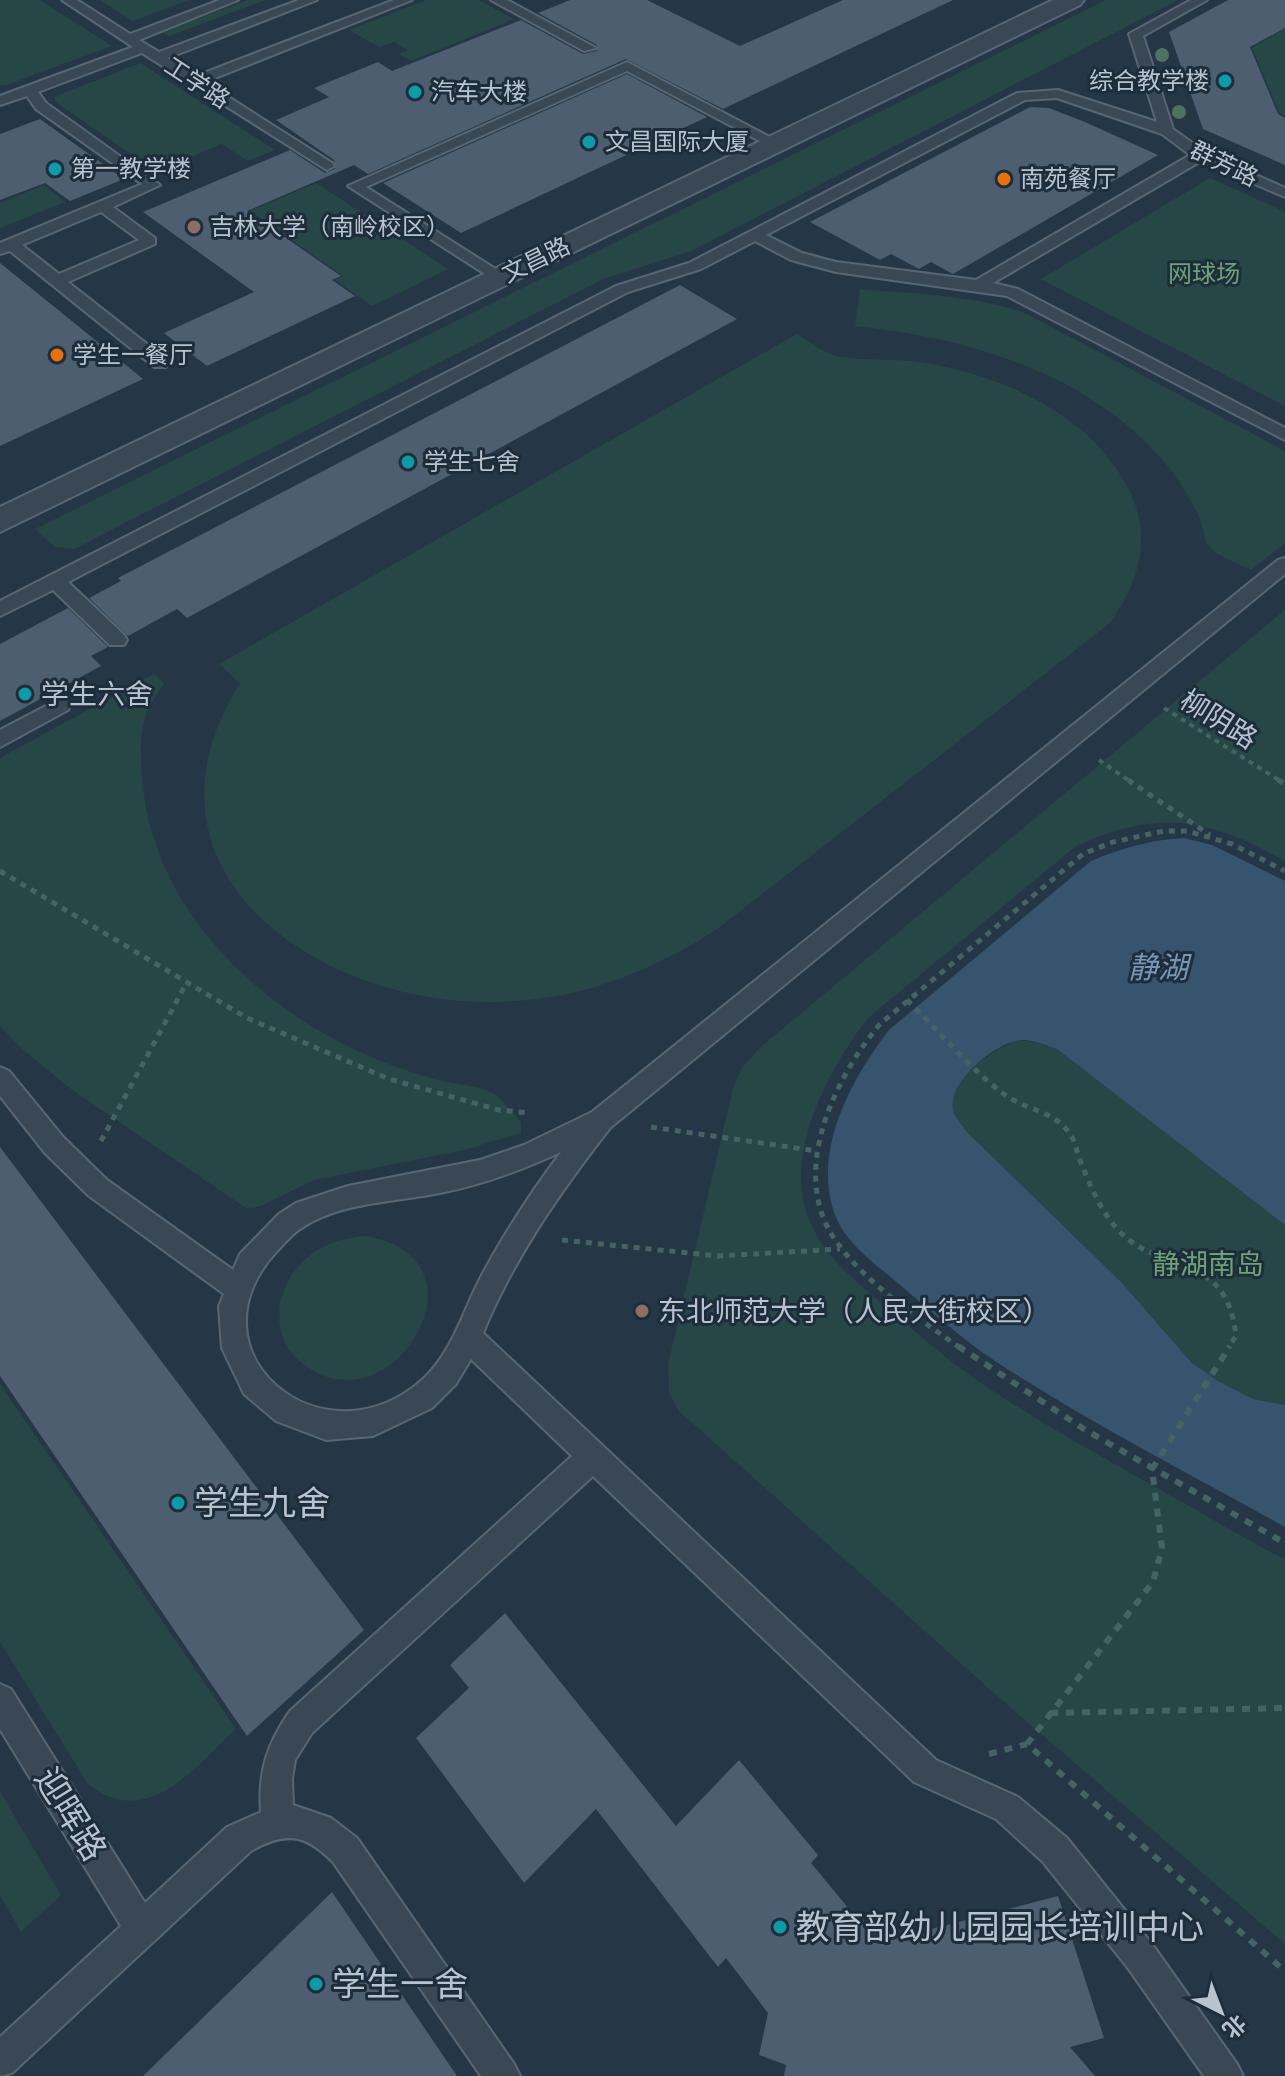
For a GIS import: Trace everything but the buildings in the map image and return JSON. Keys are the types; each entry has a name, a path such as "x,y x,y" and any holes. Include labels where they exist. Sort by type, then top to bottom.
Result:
{"street":[{"name":"文昌路","path":"0,521 1072,0"}],"lane":[{"name":"工学路","path":"68,0 327,166"},
{"path":"128,39 232,0"},
{"path":"158,57 311,0"},
{"path":"195,81 405,0"},
{"path":"497,0 589,48"},
{"path":"1167,131 1136,34 1201,0"},
{"path":"0,101 143,48"},
{"path":"499,278 355,186 627,66 776,144"},
{"path":"5,246 153,185 41,106 30,90"},
{"name":"群芳路","path":"0,609 622,289 695,266 1022,96 1058,94 1167,131 1200,155 1285,193"},
{"path":"981,284 1200,155"},
{"path":"57,281 150,241 102,206"},
{"path":"755,235 807,260 836,267 981,284 1012,292 1285,435"},
{"path":"5,246 57,281 160,363"},
{"path":"601,1120 572,1156 519,1235 445,1376 423,1398 395,1413 366,1423 335,1426 305,1421 279,1410 257,1391 242,1369 233,1343 232,1315 237,1288 250,1262 267,1239 290,1220 316,1206 343,1198 414,1188 475,1173 559,1143 601,1120 1285,564"},
{"path":"56,581 117,640"},
{"path":"0,739 61,705"},
{"path":"0,1078 54,1145 98,1188 237,1288"},
{"path":"467,1337 925,1771 1007,1808 1055,1850 1140,1956 1225,2076"},
{"path":"278,1822 274,1773 280,1751 301,1722 593,1456"},
{"name":"迎晖路","path":"0,1700 142,1929"},
{"path":"0,2061 239,1839 258,1828 297,1821 331,1835 345,1850 502,2076"}],"path":[{"name":"柳阴路","path":"1132,688 1285,784"},
{"path":"1068,740 1214,837 1285,871"},
{"path":"1214,837 1183,829 1151,832 1115,840 1083,854 907,1000 880,1024 853,1058 830,1107 817,1151 816,1187 821,1213 840,1249 932,1328 988,1370 1152,1469 1285,1543"},
{"path":"0,871 247,1018 389,1079 499,1110 601,1120 817,1151"},
{"path":"84,1174 186,984"},
{"path":"907,1000 1003,1094 1021,1106 1050,1114 1070,1131 1077,1154 1104,1210 1125,1237 1149,1252 1197,1270 1235,1314 1236,1336 1152,1469 1162,1548 1153,1582 1027,1744 925,1771"},
{"path":"519,1235 718,1256 840,1249"},
{"path":"1050,1713 1285,1708"},
{"path":"1027,1744 1285,1971"}],"green space":[{"path":"0,0 40,0 112,46 0,85"},
{"path":"100,0 189,0 133,21"},
{"path":"248,0 265,0 169,36 162,32"},
{"path":"426,0 478,0 514,19 411,61 399,54 408,50 394,42 379,47 349,30"},
{"path":"1106,0 1178,0 691,251 603,279 74,549 55,547 35,529"},
{"path":"1285,29 1285,116 1280,114 1252,48"},
{"path":"140,63 275,150 248,161 222,144 155,171 56,102 54,97"},
{"name":"网球场","path":"1210,178 1285,212 1285,406 1041,279"},
{"path":"316,183 448,269 372,306 335,280 343,276 250,211"},
{"path":"44,185 65,202 0,228 0,203"},
{"path":"860,289 964,299 1025,313 1285,451 1285,543 1251,570 1217,553 1207,543 1196,510 1167,465 1136,433 1102,406 1065,384 984,351 941,340 855,326"},
{"path":"797,334 835,356 914,361 984,378 1041,402 1090,438 1111,461 1127,486 1140,522 1140,557 1135,574 1110,623 717,929 664,959 609,982 581,991 521,1001 490,1002 425,996 361,979 304,951 256,913 222,866 205,812 210,750 240,683 219,664"},
{"path":"1285,610 1285,861 1231,835 1182,823 1132,827 1076,846 869,1017 840,1060 814,1111 802,1165 802,1192 814,1231 831,1256 852,1278 957,1366 1056,1430 1285,1559 1285,1944 1003,1701 679,1411 669,1393 668,1364 734,1085 743,1066 762,1046"},
{"path":"154,674 164,683 142,729 142,776 148,818 161,858 179,895 202,929 261,990 294,1015 330,1037 382,1062 437,1080 491,1092 521,1122 521,1133 464,1150 314,1180 258,1207 246,1208 71,1089 22,1049 0,1026 0,758"},
{"name":"静湖南岛","path":"1015,1040 1036,1042 1057,1049 1285,1225 1285,1405 1253,1399 1192,1363 1122,1283 966,1131 954,1115 951,1103 953,1091 960,1080 982,1060"},
{"path":"364,1236 403,1250 423,1273 427,1302 418,1332 398,1358 371,1375 339,1380 306,1366 293,1354 284,1340 280,1309 283,1293 300,1264 325,1246"},
{"path":"0,1384 236,1729 186,1776 150,1798 130,1801 110,1797 88,1784 0,1642"},
{"path":"0,1792 61,1895 21,1932 0,1896"}],"water":[{"name":"静湖","path":"1184,838 1212,845 1285,881 1285,1225 1057,1049 1020,1040 994,1051 964,1078 953,1100 953,1110 966,1131 1122,1283 1192,1363 1253,1399 1285,1405 1285,1527 1138,1447 971,1344 852,1242 838,1221 828,1185 833,1138 840,1114 862,1070 889,1030 1091,861 1136,845"}],"place":[{"name":"综合教学楼","path":"1225,81"},
{"name":"汽车大楼","path":"415,92"},
{"name":"文昌国际大厦","path":"589,142"},
{"name":"第一教学楼","path":"55,169"},
{"name":"南苑餐厅","path":"1004,179"},
{"name":"吉林大学（南岭校区）","path":"194,227"},
{"name":"学生一餐厅","path":"57,355"},
{"name":"学生七舍","path":"408,462"},
{"name":"学生六舍","path":"25,694"},
{"name":"东北师范大学（人民大街校区）","path":"642,1311"},
{"name":"学生九舍","path":"178,1503"},
{"name":"教育部幼儿园园长培训中心","path":"780,1927"},
{"name":"学生一舍","path":"316,1984"}]}
